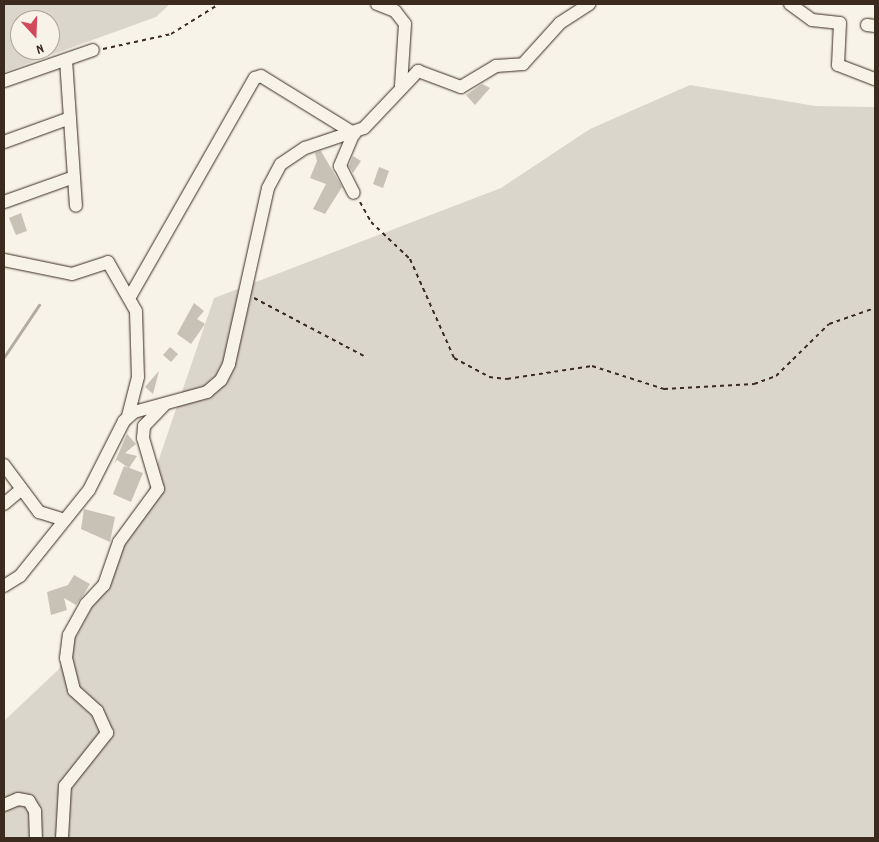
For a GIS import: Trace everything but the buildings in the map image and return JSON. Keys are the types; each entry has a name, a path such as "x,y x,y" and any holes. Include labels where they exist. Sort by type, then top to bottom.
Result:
{"street":[{"path":"377,4 395,11 405,24 401,86"},
{"path":"354,193 340,166 354,134 401,86 422,71 467,86 496,66 519,66 570,14 589,4"},
{"path":"790,4 812,20 840,23 838,65 875,79"},
{"path":"4,81 93,50"},
{"path":"66,60 76,206"},
{"path":"131,295 255,78 261,76 354,134"},
{"path":"4,142 70,118"},
{"path":"128,416 207,392 221,380 229,364 243,292 273,173 305,148 354,134"},
{"path":"4,202 74,176"},
{"path":"4,260 72,274 108,262 131,295 136,311 138,377 128,416 89,490 20,576 4,586"},
{"path":"62,838 65,786 107,733 97,712 74,690 66,658 69,635 86,604 104,585 119,542 158,489 144,432 165,404"},
{"path":"4,465 40,512 66,520"},
{"path":"4,504 22,489"},
{"path":"4,805 18,799 28,801 35,811 36,838"}],"path":[{"path":"93,50 171,34 219,4"},
{"path":"354,193 372,222 410,259 454,358 489,376 507,379 592,366 664,389 754,384 776,376 829,324 875,308"},
{"path":"243,292 364,356"}],"shaded area":[{"path":"4,4 170,4 156,17 60,52 60,10 10,10 10,60 37,60 4,72"},
{"path":"690,85 815,106 875,107 875,838 4,838 4,721 58,670 98,596 148,491 214,298 501,188 590,129"}],"waterway":[{"path":"4,357 39,305"}]}
